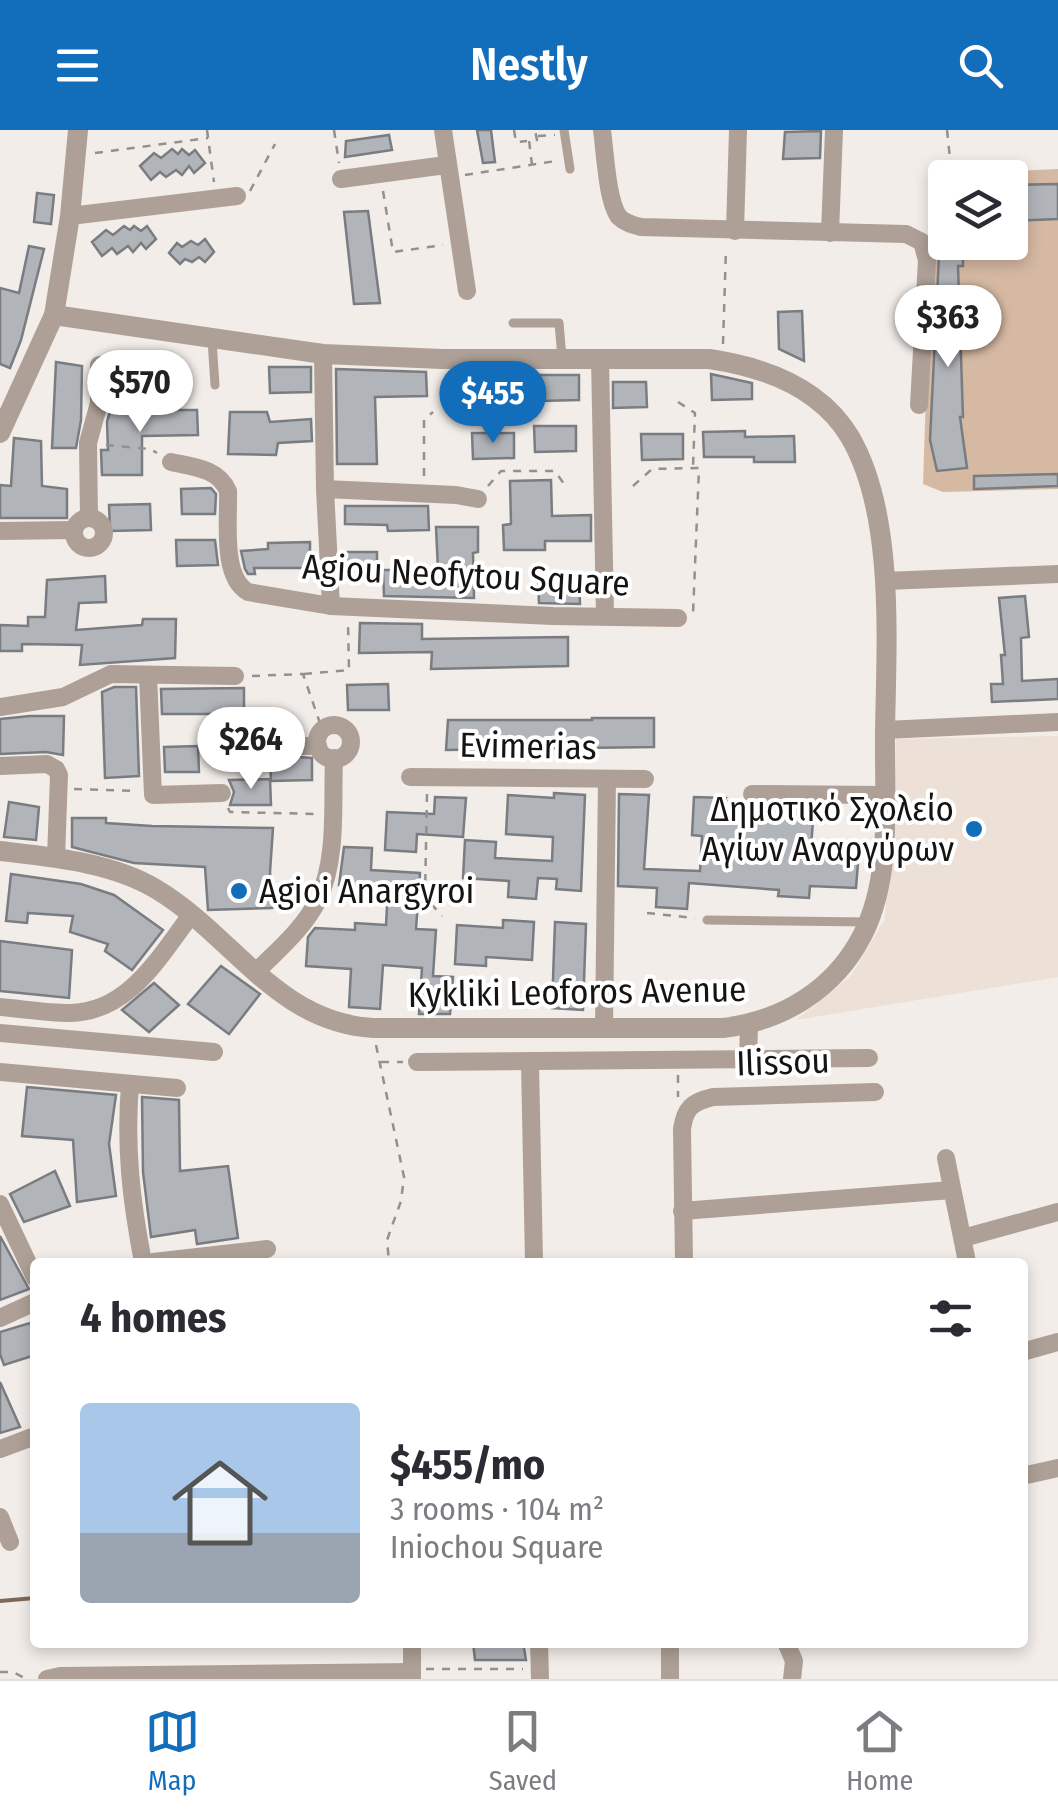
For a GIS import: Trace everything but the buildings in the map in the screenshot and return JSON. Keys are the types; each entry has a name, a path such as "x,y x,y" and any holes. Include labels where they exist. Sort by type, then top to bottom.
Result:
{"street":[{"path":"0,433 54,315 70,216 76,130"},
{"path":"443,130 468,291"},
{"path":"602,130 619,216 641,227 906,234 922,242 926,249 919,405"},
{"path":"731,231 738,130"},
{"path":"830,232 834,130"},
{"path":"341,179 448,171"},
{"path":"70,216 238,196"},
{"name":"Kykliki Leoforos Avenue","path":"0,851 56,858 136,878 170,898 293,1003 318,1017 372,1028 723,1028 748,1024 796,1006 832,979 853,952 868,922 882,872 886,580 874,502 864,467 848,434 823,406 791,382 753,366 722,361 323,354 54,315"},
{"path":"323,354 324,489 340,607"},
{"path":"600,358 604,616"},
{"path":"89,518 88,443 99,402 99,365"},
{"name":"Agiou Neofytou Square","path":"170,462 211,471 225,483 232,574 238,586 248,592 340,607 678,618"},
{"path":"324,489 478,499"},
{"path":"98,520 104,537 89,548 79,544 74,530 79,522 98,520"},
{"path":"0,531 74,530"},
{"path":"886,580 1058,574"},
{"path":"0,706 63,697 111,674 235,676"},
{"path":"148,674 153,795 222,793"},
{"path":"885,730 1058,722"},
{"path":"287,746 320,738 333,725 348,733 349,750 334,758 324,755 320,738"},
{"path":"256,972 317,901 327,872 334,758"},
{"path":"0,766 53,766 59,775 56,858"},
{"name":"Evimerias","path":"418,777 646,779"},
{"path":"604,1028 608,779"},
{"path":"752,794 884,795"},
{"path":"0,1007 73,1013 110,1003 142,978 191,915"},
{"path":"748,1024 748,1060"},
{"path":"0,1033 214,1052"},
{"path":"417,1062 869,1058"},
{"path":"820,1059 821,1092"},
{"path":"530,1062 534,1258"},
{"path":"0,1072 177,1088"},
{"path":"130,1084 126,1138 131,1204 142,1258"},
{"name":"Ilissou","path":"689,1107 713,1097 875,1092"},
{"path":"684,1258 682,1212 689,1107"},
{"path":"946,1158 967,1258"},
{"path":"682,1212 952,1190"},
{"path":"0,1204 30,1267"},
{"path":"963,1238 1058,1212"},
{"path":"188,1258 267,1249"},
{"path":"0,1318 30,1304"},
{"path":"1028,1350 1058,1342"},
{"path":"0,1449 30,1438"},
{"path":"1028,1475 1058,1468"},
{"path":"0,1518 10,1542"},
{"path":"47,1679 412,1674 412,1648"},
{"path":"539,1648 540,1674"},
{"path":"670,1648 670,1679"},
{"path":"789,1648 794,1661 792,1679"}],"lane":[{"path":"565,132 569,164"},
{"path":"513,323 559,323 562,358"},
{"path":"212,338 215,385"},
{"path":"706,920 868,922"}],"path":[{"path":"207,130 216,199"},
{"path":"334,130 341,179"},
{"path":"514,130 516,142 537,140 535,130"},
{"path":"947,130 950,160"},
{"path":"536,136 565,132"},
{"path":"76,155 208,138"},
{"path":"529,140 532,165"},
{"path":"238,196 251,191 275,144"},
{"path":"448,171 569,164"},
{"path":"380,174 393,252 460,242"},
{"path":"722,361 731,231"},
{"path":"678,402 694,413 693,468"},
{"path":"424,493 424,420 432,412"},
{"path":"88,443 150,448 170,462"},
{"path":"632,486 652,469 699,468 693,616 678,618"},
{"path":"478,499 501,471 555,471 566,487"},
{"path":"235,676 348,670 340,607"},
{"path":"303,674 320,738"},
{"path":"418,777 425,897 442,916"},
{"path":"58,789 152,792"},
{"path":"222,793 230,812 332,815"},
{"path":"647,913 706,920"},
{"path":"372,1028 404,1177 401,1201 387,1240 389,1258"},
{"path":"677,1061 678,1098 689,1107"},
{"path":"379,1062 417,1062"},
{"path":"0,1672 13,1672 26,1679"},
{"path":"412,1674 540,1674"}],"shaded area":[{"path":"1058,169 1058,489 943,492 923,484 933,260 1028,260 1028,170"},
{"name":"Δημοτικό Σχολείο Αγίων Αναργύρων","path":"1058,736 1058,977 796,1020 851,976 885,919 896,739"}],"waterway":[{"path":"0,1601 30,1598"}],"place":[{"name":"Δημοτικό Σχολείο Αγίων Αναργύρων","path":"974,829"},
{"name":"Agioi Anargyroi","path":"239,891"}]}
